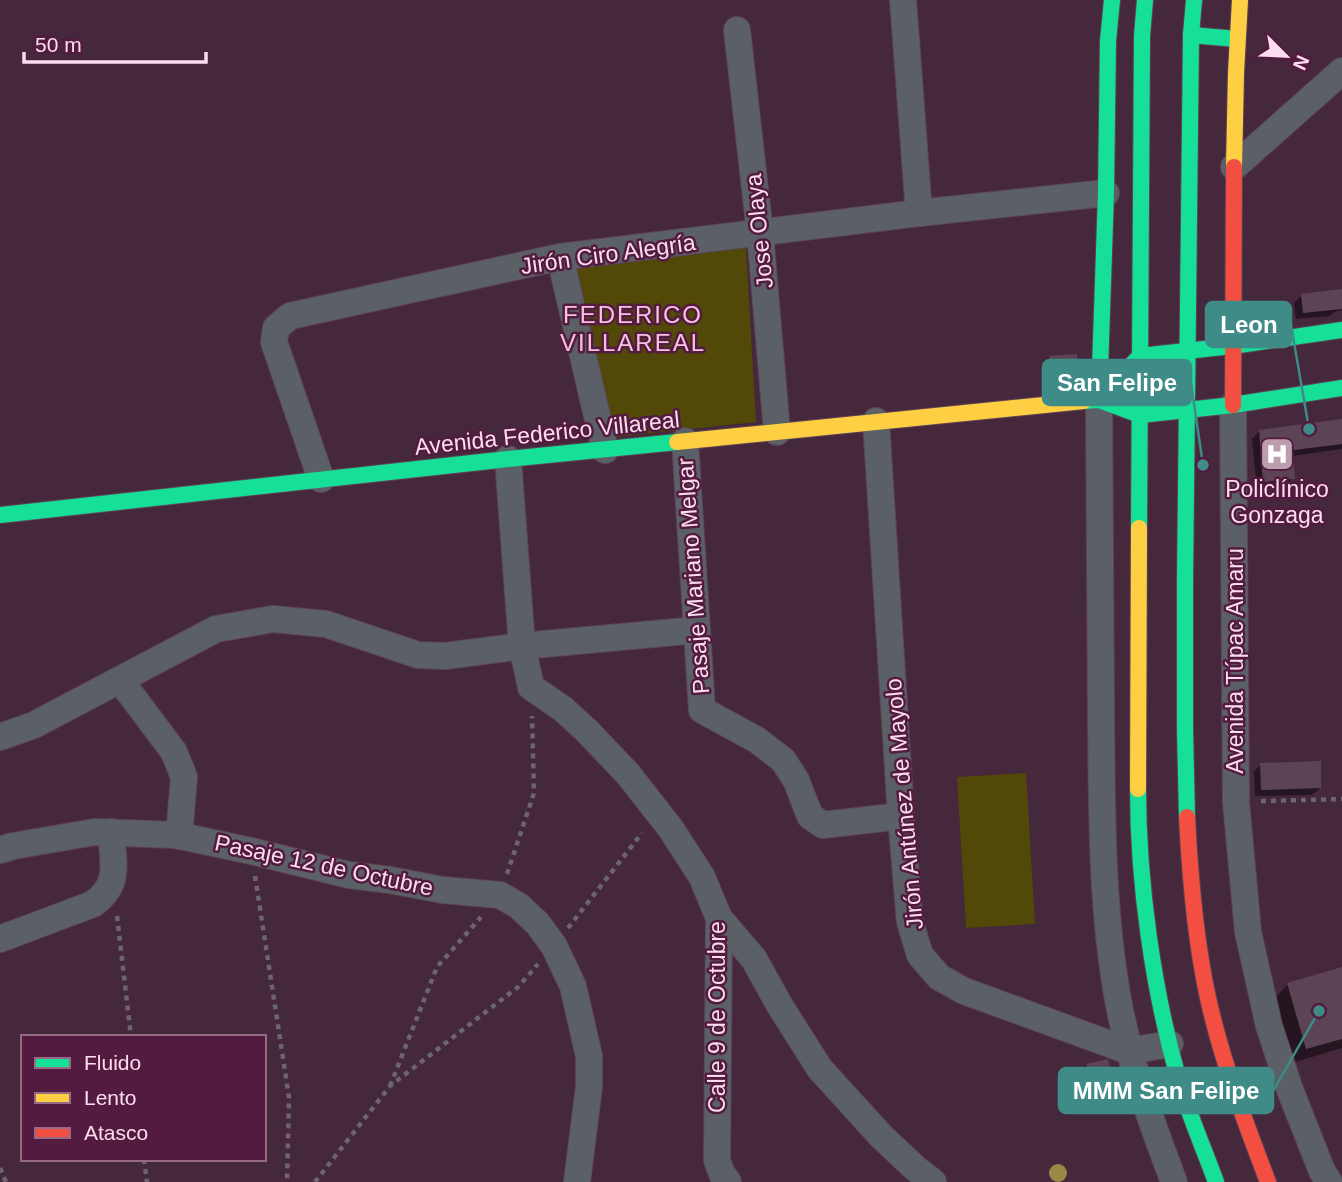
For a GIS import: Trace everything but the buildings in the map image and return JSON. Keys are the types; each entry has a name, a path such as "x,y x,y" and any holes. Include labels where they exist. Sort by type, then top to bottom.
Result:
{"main road":[{"path":"1099,400 1108,41 1112,0"},
{"path":"1145,0 1142,36 1140,356 1138,797 1141,868 1164,1022 1180,1083 1216,1182"},
{"path":"1194,0 1191,36 1186,352 1185,793 1192,899 1203,974 1219,1040 1268,1182"},
{"name":"Avenida Túpac Amaru","path":"1233,405 1234,167 1240,0"},
{"path":"1191,36 1237,39"},
{"path":"1099,400 1140,356 1342,330"},
{"path":"1140,415 1233,405 1342,388"},
{"name":"Avenida Federico Villareal","path":"0,515 508,459 1099,400 1140,415"}],"street":[{"path":"903,0 919,213"},
{"name":"Jose Olaya","path":"737,30 760,233 777,432"},
{"path":"1234,167 1342,71"},
{"name":"Jirón Ciro Alegría","path":"321,479 274,342 276,328 290,316 560,257 1106,193"},
{"path":"560,257 605,450"},
{"path":"1099,400 1105,895 1117,996 1129,1051 1174,1182"},
{"name":"Avenida Túpac Amaru","path":"1233,405 1236,802 1248,932 1269,1026 1290,1090 1322,1171 1329,1182"},
{"name":"Jirón Antúnez de Mayolo","path":"876,421 901,816 910,922 920,955 939,977 964,991 1129,1051 1170,1044"},
{"name":"Pasaje Mariano Melgar","path":"685,441 702,710 757,740 783,760 796,780 810,816 823,825 901,816"},
{"path":"508,459 522,646 531,687"},
{"path":"0,737 34,725 216,629 273,620 326,624 418,655 445,656 697,630"},
{"path":"120,680 174,752 184,778 179,835"},
{"name":"Calle 9 de Octubre","path":"531,687 563,709 628,774 671,829 702,877 719,918 717,1160 728,1182"},
{"name":"Pasaje 12 de Octubre","path":"0,850 94,832 179,835 349,875 443,890 500,895"},
{"path":"0,939 93,905 106,893 113,880 111,832"},
{"path":"500,895 519,906 538,924 554,946 573,986 589,1056 589,1087 576,1182"},
{"path":"719,918 754,959 820,1069 881,1136 933,1182"}],"path":[{"path":"390,1086 437,967 500,895 534,793 531,687"},
{"path":"1236,802 1342,799"},
{"path":"315,1182 390,1086 518,987 554,946 658,813"},
{"path":"251,850 289,1097 287,1182"},
{"path":"113,880 131,1035"},
{"path":"144,1161 147,1182"},
{"path":"0,1168 6,1182"}],"shaded area":[{"path":"746,248 756,422 615,437 575,269"},
{"path":"1026,773 1035,924 966,928 957,777"}],"traffic: fast":[{"path":"1099,400 1108,41 1112,0"},
{"path":"1139,528 1142,36 1145,0"},
{"path":"1187,817 1185,582 1191,35 1194,0"},
{"path":"1191,35 1237,39"},
{"path":"1119,378 1140,356 1342,330"},
{"path":"1084,401 1099,400 1140,415 1233,405 1342,388"},
{"path":"0,515 677,442"},
{"path":"1138,789 1144,899 1162,1010 1183,1094 1216,1182"}],"traffic: slow":[{"path":"1234,167 1240,0"},
{"path":"677,442 1084,401"},
{"path":"1138,789 1139,528"}],"traffic: jam":[{"path":"1233,405 1234,167"},
{"path":"1187,817 1194,908 1208,998 1227,1068 1268,1182"}],"place":[{"name":"Leon","path":"1309,429"},
{"name":"Policlínico Gonzaga","path":"1277,454"},
{"name":"San Felipe","path":"1203,465"},
{"name":"MMM San Felipe","path":"1319,1011"}],"district":[{"name":"FEDERICO VILLAREAL","path":"633,329"}]}
